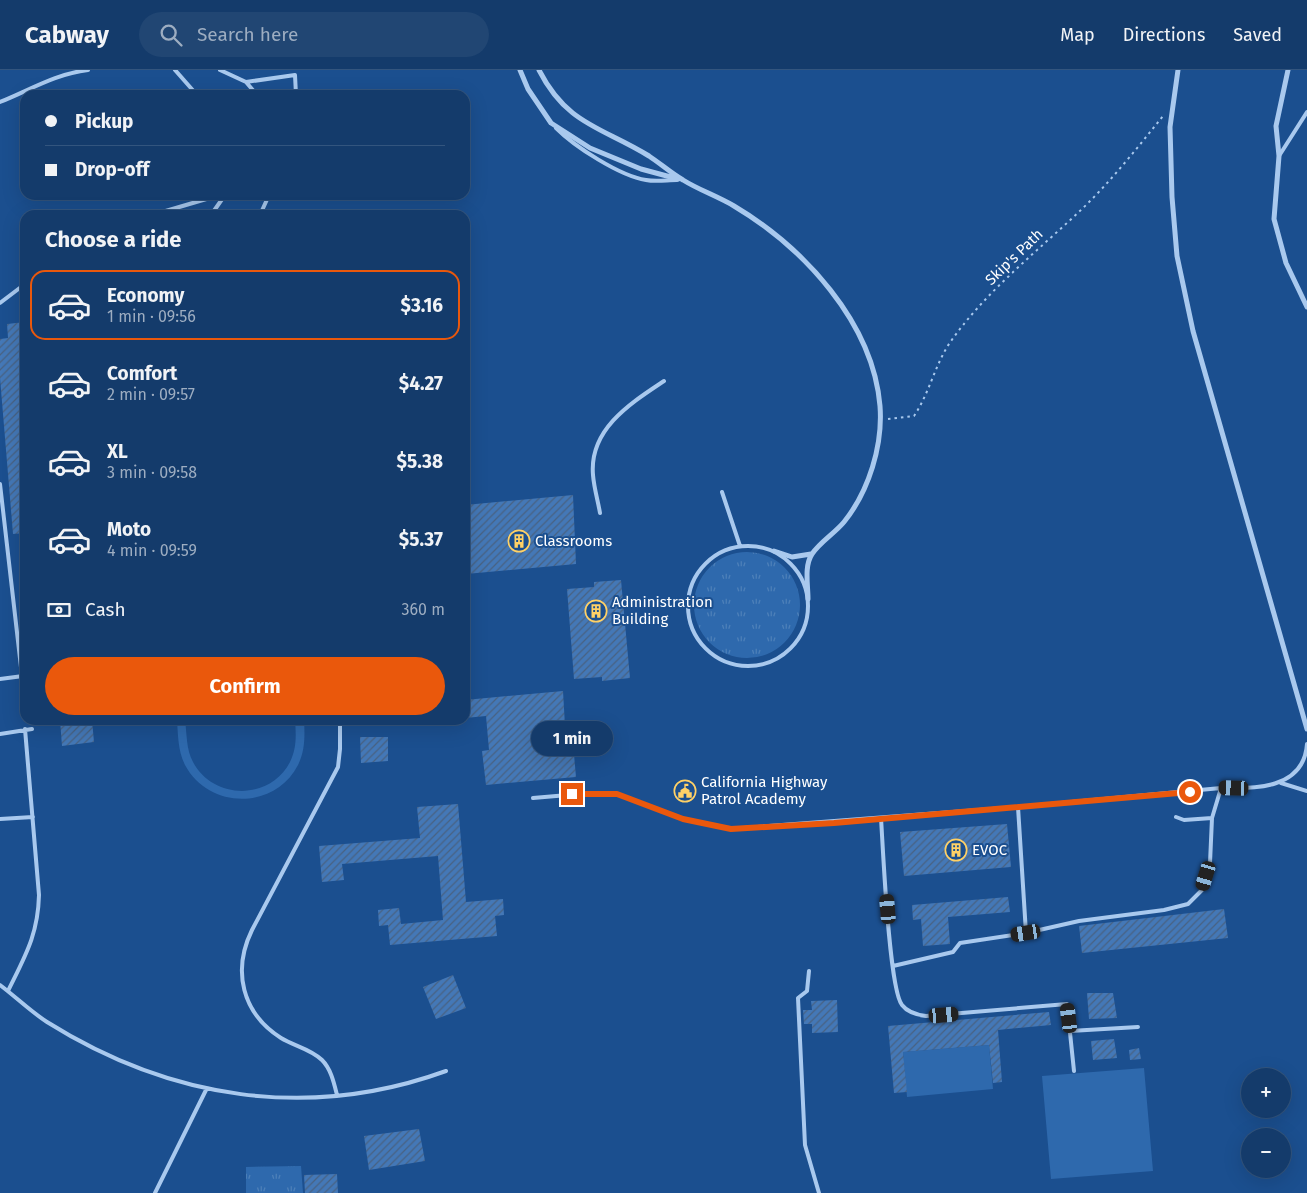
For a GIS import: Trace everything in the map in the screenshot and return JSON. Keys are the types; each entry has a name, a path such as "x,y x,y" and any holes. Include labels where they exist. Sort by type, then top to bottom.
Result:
{"street":[{"path":"520,70 528,89 551,123 590,148 641,169 684,180"},
{"path":"539,70 555,96 578,119 648,156 684,180 734,206 773,234 802,259 838,301 857,331 872,365 881,420 871,470 861,496 845,521 811,554 807,571 808,598"},
{"path":"1178,70 1170,127 1172,197 1177,256 1186,303 1307,729"},
{"path":"1288,70 1276,126 1279,156 1274,219 1286,262 1307,307"},
{"path":"774,551 792,557 811,554"}],"lane":[{"path":"26,90 68,73 88,70"},
{"path":"175,70 193,90"},
{"path":"220,70 246,82 253,90"},
{"path":"246,82 295,75 296,90"},
{"path":"0,102 20,93"},
{"path":"1279,156 1307,112"},
{"path":"551,123 564,136 581,148 623,172 647,180 684,180"},
{"path":"169,210 203,200"},
{"path":"0,303 20,288"},
{"path":"600,514 593,475 596,447 600,437 622,411 664,381"},
{"path":"0,484 20,644"},
{"path":"722,492 740,546"},
{"path":"740,546 757,546 774,551 787,559 797,570 805,584 808,598 805,628 794,645 779,658 761,665 740,666 719,659 702,646 691,627 687,606 688,595 696,575 710,558 719,552 740,546"},
{"path":"0,679 20,676"},
{"path":"337,1095 331,1076 322,1060 269,1029 252,1008 242,980 241,960 252,930 338,767 340,725"},
{"path":"8,991 32,942 38,916 33,818 25,729"},
{"path":"0,734 32,729"},
{"path":"1281,784 1302,762 1307,744"},
{"path":"533,798 591,793 617,794 683,819 731,829 1018,807 1221,788 1247,789 1281,784 1307,791"},
{"path":"893,966 953,952 960,943 1026,933 1079,920 1164,910 1188,904 1202,890 1210,863 1212,818 1221,788"},
{"path":"1018,807 1026,933"},
{"path":"1176,817 1184,820 1212,818"},
{"path":"0,819 33,818"},
{"path":"881,818 893,966 897,993 901,1005 909,1012 926,1016 1067,1004 1074,1071"},
{"path":"809,971 807,991 798,998 798,1017 804,1145 819,1193"},
{"path":"0,985 46,1021 92,1048 156,1075 207,1088 266,1098 337,1095 394,1088 446,1071"},
{"path":"1070,1031 1138,1027"},
{"path":"155,1193 207,1088"}],"path":[{"name":"Skip's Path","path":"881,420 914,416 925,400 934,372 951,341 996,289 1085,206 1172,104"}],"green space":[{"path":"747,552 767,556 785,567 796,585 800,605 796,625 785,643 767,654 747,658 727,654 709,643 698,625 694,605 698,585 709,567 727,556"},
{"path":"177,725 185,725 189,752 202,775 214,784 227,789 242,791 256,789 269,784 281,775 294,752 295,725 304,725 302,754 298,765 288,780 274,790 258,797 242,799 225,797 210,790 196,780 185,765 178,737"},
{"path":"989,1045 993,1089 907,1097 903,1052"},
{"path":"1144,1068 1153,1171 1051,1179 1042,1076"},
{"path":"301,1166 303,1193 246,1193 246,1167"}],"building":[{"path":"20,323 20,533 13,534 0,378 0,339 8,338 7,324"},
{"name":"Classrooms","path":"573,495 576,564 470,574 470,505"},
{"name":"Administration Building","path":"621,580 630,678 602,681 602,677 574,679 567,589 594,587 594,582"},
{"path":"563,691 566,743 573,743 576,777 486,785 482,751 489,750 486,716 470,718 470,700"},
{"path":"60,725 92,725 94,742 62,746"},
{"path":"360,737 388,737 388,761 361,763"},
{"path":"458,804 466,902 503,899 504,915 495,916 497,936 390,945 388,925 379,926 378,910 399,908 401,924 443,920 438,856 342,864 344,880 322,882 319,846 420,838 417,807"},
{"name":"EVOC","path":"1007,824 1011,867 904,876 900,832"},
{"path":"1008,897 1010,912 948,917 950,944 923,946 921,919 913,920 912,905"},
{"path":"1224,909 1228,938 1082,953 1079,926"},
{"path":"453,975 466,1008 436,1019 423,987"},
{"path":"1087,993 1113,993 1117,1018 1089,1019"},
{"path":"837,1000 838,1032 812,1033 812,1024 804,1024 803,1010 812,1010 811,1001"},
{"path":"1049,1012 1051,1025 998,1030 1002,1082 993,1083 989,1045 903,1052 907,1092 894,1093 888,1026"},
{"path":"1114,1039 1117,1058 1093,1060 1091,1041"},
{"path":"1139,1048 1141,1059 1130,1060 1129,1050"},
{"path":"419,1129 425,1161 369,1170 364,1136"},
{"path":"337,1174 338,1193 305,1193 304,1175"}],"place":[{"name":"Classrooms","path":"519,541"},
{"name":"Administration Building","path":"596,611"},
{"name":"California Highway Patrol Academy","path":"685,791"},
{"name":"EVOC","path":"956,850"}],"route":[{"path":"572,794 617,794 632,798 683,819 731,829 834,823 1190,792"}]}
